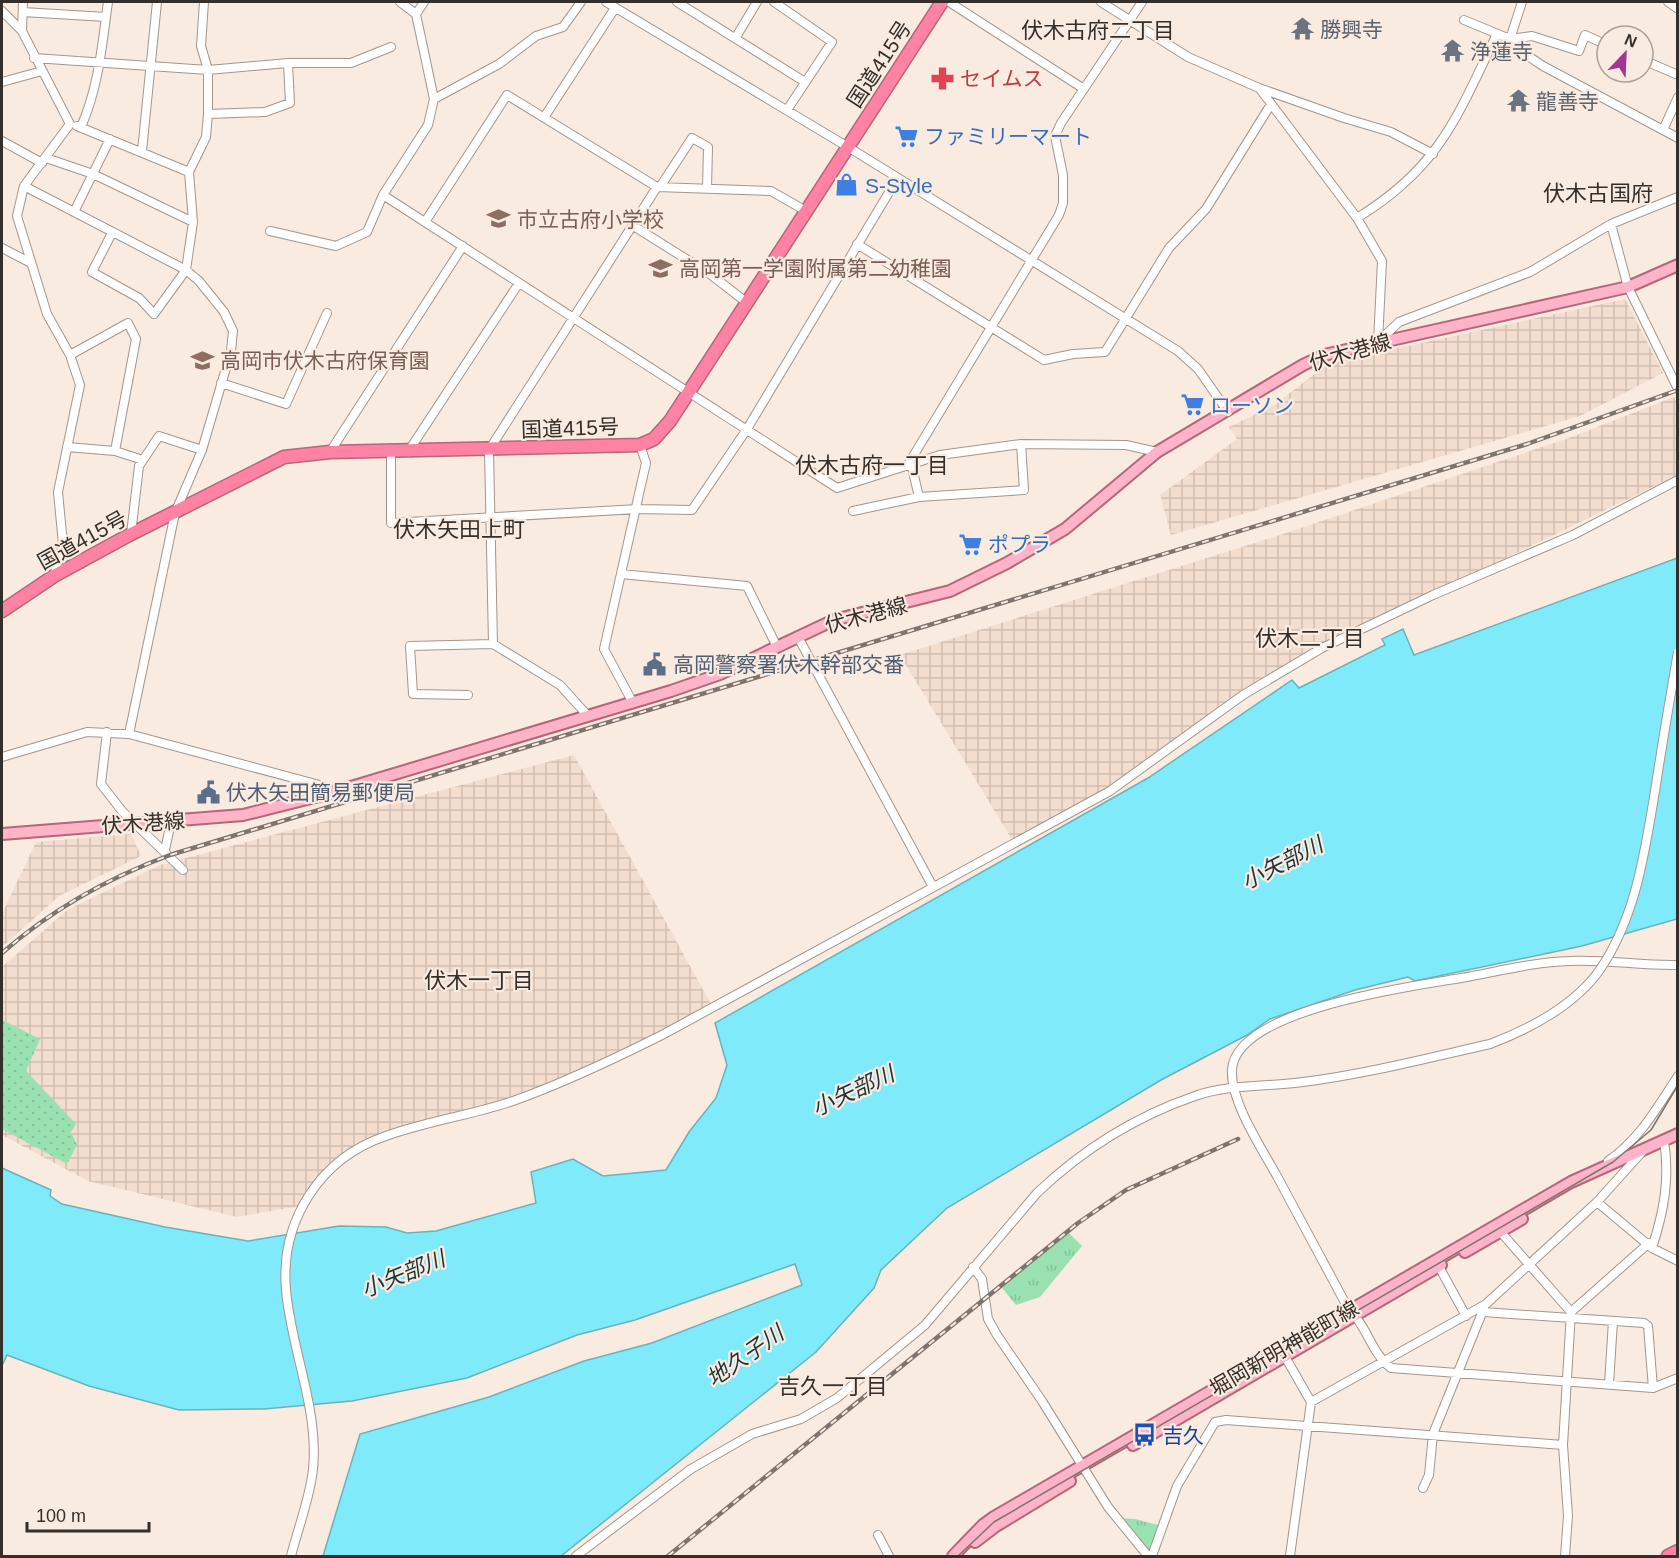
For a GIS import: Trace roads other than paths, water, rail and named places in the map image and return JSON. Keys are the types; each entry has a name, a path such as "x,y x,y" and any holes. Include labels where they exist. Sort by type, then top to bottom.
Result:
{"highway":[{"name":"国道415号","path":"2,611 54,576 131,534 284,457 330,452 391,453 640,446 654,439 688,392 942,2"},
{"path":"1668,1557 1677,1551"}],"main road":[{"name":"伏木港線","path":"2,834 243,815 331,793 711,678 834,620 919,601 950,591 1007,563 1065,529 1157,452 1302,365 1324,355 1628,287 1677,265"},
{"name":"堀岡新明神能町線","path":"1498,1228 1628,1157 1677,1134"},
{"name":"堀岡新明神能町線","path":"953,1557 983,1525 1437,1264 1596,1169 1628,1157"},
{"name":"堀岡新明神能町線","path":"963,1557 986,1532 1083,1469"}],"street":[{"path":"22,31 23,2"},
{"path":"81,127 90,105 102,61 108,2"},
{"path":"142,151 157,2"},
{"path":"112,232 92,272 139,298 154,314 186,270 193,222 189,172 206,136 208,114 208,70 201,46 204,2"},
{"path":"270,231 336,246 367,232 383,195 428,125 434,99 416,14 400,2"},
{"path":"416,14 424,2"},
{"path":"434,99 498,64 536,36 563,27 581,2"},
{"path":"606,2 848,147 1032,263 1178,351 1198,369 1228,411"},
{"path":"677,2 805,82"},
{"path":"736,37 757,2"},
{"path":"774,2 832,42 787,110"},
{"path":"949,2 1084,88"},
{"path":"1101,2 1188,57 1259,88 1391,132 1432,154"},
{"path":"918,497 910,463 1059,215 1063,203 1063,175 1055,136 1084,88 1142,2"},
{"path":"1510,39 1522,2"},
{"path":"1668,2 1677,9"},
{"path":"545,116 615,8"},
{"path":"2,11 22,31 70,124 142,151 189,172"},
{"path":"23,12 106,17"},
{"path":"1464,20 1510,39 1522,52 1544,66 1677,138"},
{"path":"1357,218 1386,200 1445,139 1497,34"},
{"path":"1510,39 1532,36 1579,51 1585,35 1595,40"},
{"path":"34,58 151,64 208,70 288,63 351,63 391,47"},
{"path":"208,114 265,112 290,103 288,63"},
{"path":"1655,65 1677,75"},
{"path":"2,82 42,71"},
{"path":"1259,88 1357,218 1382,261 1378,342"},
{"path":"425,222 507,95 659,187 771,191 806,211"},
{"path":"1663,130 1677,97"},
{"path":"857,244 1044,360 1073,354 1105,352 1169,248 1206,209 1271,104"},
{"path":"54,576 63,544 58,492 80,385 70,355 47,314 17,216 24,186 70,124"},
{"path":"493,644 489,450 632,225 692,138 708,147 707,188"},
{"path":"74,212 110,139"},
{"path":"2,141 44,161 93,174 193,222"},
{"path":"391,453 391,523 638,509 692,510 747,429 897,179"},
{"path":"24,186 186,270 199,281 224,312 233,331 231,351 202,450 176,513 129,734"},
{"path":"383,195 837,488 940,455 1021,444 1126,445 1157,452"},
{"path":"1378,342 1399,322 1530,272 1611,224 1677,197"},
{"path":"1611,224 1628,287 1677,389"},
{"path":"632,225 710,274 746,302"},
{"path":"330,452 463,246"},
{"path":"2,248 31,263"},
{"path":"408,452 519,283"},
{"path":"221,383 286,404 327,313"},
{"path":"70,355 128,323 136,339 115,451"},
{"path":"131,534 139,466 159,436 202,450"},
{"path":"854,511 918,497 1024,490 1021,444"},
{"path":"633,703 604,649 638,509 646,462 640,446"},
{"path":"67,447 115,451 143,460"},
{"path":"291,1557 313,1469 312,1428 287,1294 285,1269 290,1236 301,1206 317,1183 354,1151 386,1136 465,1116 515,1100 609,1061 662,1035 1110,792 1243,695 1322,648 1433,595 1573,535 1677,480"},
{"path":"621,574 747,586 777,646"},
{"path":"798,637 933,887"},
{"path":"468,695 413,694 410,646 493,644 560,685 588,716"},
{"path":"576,1557 691,1469 752,1434 801,1419 837,1398 925,1325 1037,1193 1058,1173 1130,1125 1197,1095 1304,1082 1375,1070 1490,1044 1538,1021 1569,1001 1600,969 1624,928 1643,861 1677,652"},
{"path":"2,758 87,732 129,734 327,787 331,793"},
{"path":"107,732 101,784 134,824 165,850 183,870"},
{"path":"165,850 171,822"},
{"path":"1677,965 1587,961 1550,962 1364,994 1333,1002 1279,1022 1246,1044 1236,1054 1232,1069 1233,1089 1352,1313 1383,1362 1391,1368 1653,1388 1677,1378"},
{"path":"1596,1169 1625,1149 1641,1131 1677,1076"},
{"path":"1570,1316 1650,1245 1664,1212 1667,1160 1664,1140"},
{"path":"1311,1402 1484,1308 1597,1203 1643,1150"},
{"path":"1597,1203 1650,1245 1677,1261"},
{"path":"1498,1228 1570,1316 1563,1445 1568,1516 1565,1557"},
{"path":"1437,1264 1466,1316"},
{"path":"973,1267 982,1279 988,1319 1108,1507 1150,1557 1177,1486 1215,1422 1226,1420 1306,1425 1563,1445"},
{"path":"1484,1308 1644,1323 1648,1326 1653,1388"},
{"path":"1423,1488 1429,1475 1433,1434 1484,1308"},
{"path":"1610,1384 1613,1321"},
{"path":"1283,1353 1311,1402 1306,1425 1290,1557"},
{"path":"878,1534 889,1557"}],"water":[{"path":"1677,558 1677,919 1582,946 1415,981 1408,977 1355,990 1270,1019 1247,1035 1161,1080 947,1208 881,1270 874,1288 816,1352 561,1556 323,1556 360,1434 489,1397 584,1361 652,1343 802,1285 795,1264 635,1320 577,1335 467,1378 352,1401 264,1409 179,1410 89,1386 7,1355 2,1366 2,1168 51,1190 50,1196 62,1204 165,1227 248,1241 339,1226 386,1227 407,1233 436,1231 536,1203 531,1172 573,1159 603,1176 666,1170 689,1132 716,1098 727,1065 715,1023 1148,778 1292,680 1299,688 1385,645 1382,639 1403,629 1414,655"}],"tram line":[{"path":"958,1556 994,1522 1613,1162 1651,1130 1678,1085"}],"railway":[{"path":"2,953 60,909 124,874 170,855 1527,444 1678,390"},
{"path":"668,1556 1078,1223 1126,1190 1238,1139"}],"place":[{"name":"勝興寺","path":"1302,29"},
{"name":"浄蓮寺","path":"1452,51"},
{"name":"セイムス","path":"942,78"},
{"name":"龍善寺","path":"1518,101"},
{"name":"ファミリーマート","path":"906,136"},
{"name":"S-Style","path":"847,185"},
{"name":"市立古府小学校","path":"499,219"},
{"name":"高岡第一学園附属第二幼稚園","path":"661,268"},
{"name":"高岡市伏木古府保育園","path":"202,360"},
{"name":"ローソン","path":"1192,405"},
{"name":"ポプラ","path":"970,544"},
{"name":"高岡警察署伏木幹部交番","path":"655,664"},
{"name":"伏木矢田簡易郵便局","path":"208,792"},
{"name":"吉久","path":"1144,1435"}],"district":[{"name":"伏木古府二丁目","path":"1098,30"},
{"name":"伏木古国府","path":"1598,193"},
{"name":"伏木古府一丁目","path":"872,465"},
{"name":"伏木矢田上町","path":"459,529"},
{"name":"伏木二丁目","path":"1310,638"},
{"name":"伏木一丁目","path":"479,980"},
{"name":"吉久一丁目","path":"833,1386"}],"water label":[{"name":"小矢部川","path":"1282,863"},
{"name":"小矢部川","path":"853,1091"},
{"name":"小矢部川","path":"403,1274"},
{"name":"地久子川","path":"745,1356"}]}
